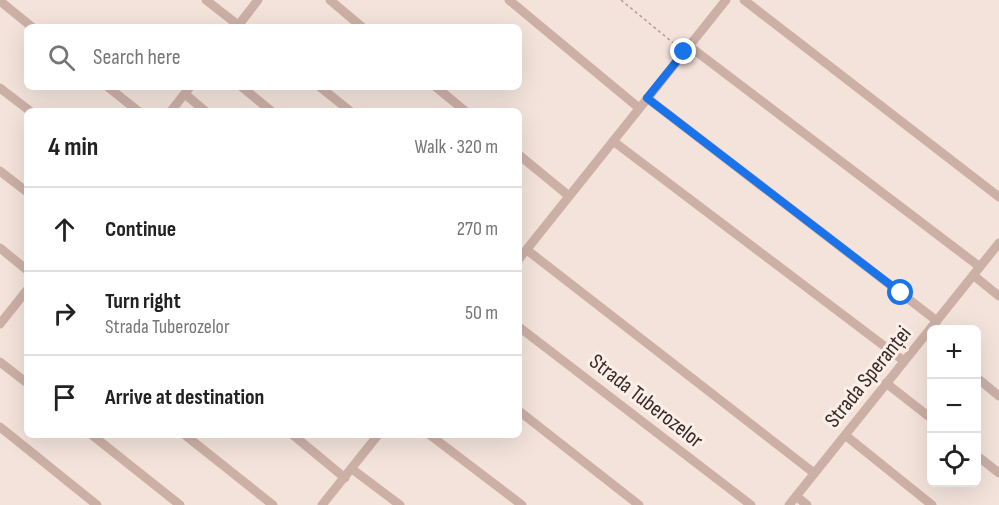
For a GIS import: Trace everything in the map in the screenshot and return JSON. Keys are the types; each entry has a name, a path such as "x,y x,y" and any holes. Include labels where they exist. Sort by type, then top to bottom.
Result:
{"street":[{"path":"206,0 240,24"},
{"path":"242,24 258,0"},
{"path":"330,0 358,24"},
{"path":"509,0 639,108"},
{"path":"724,0 570,196 522,253 814,473"},
{"path":"744,0 999,197"},
{"path":"0,1 28,24"},
{"path":"687,49 980,267"},
{"path":"0,88 26,108"},
{"path":"112,90 134,108"},
{"path":"173,108 188,90 203,108"},
{"path":"246,90 267,108"},
{"path":"324,90 346,108"},
{"path":"440,90 461,108"},
{"path":"647,98 937,321"},
{"path":"613,141 904,361"},
{"path":"522,157 570,196"},
{"path":"0,171 24,190"},
{"name":"Strada Speranței","path":"935,325 999,243"},
{"path":"0,248 24,268"},
{"path":"973,275 999,296"},
{"path":"2,319 24,294"},
{"path":"18,302 24,307"},
{"name":"Strada Tuberozelor","path":"522,329 751,505"},
{"name":"Strada Speranței","path":"789,505 904,361 927,339"},
{"path":"0,362 24,381"},
{"path":"978,379 999,396"},
{"path":"886,383 927,415"},
{"path":"522,413 639,505"},
{"path":"0,428 97,505"},
{"path":"845,435 932,505"},
{"path":"96,438 180,505"},
{"path":"189,438 273,505"},
{"path":"297,438 345,478"},
{"path":"322,505 375,438"},
{"path":"434,438 522,505"},
{"path":"981,459 999,473"},
{"path":"352,469 400,505"},
{"path":"796,496 807,505"}],"path":[{"path":"621,0 687,49"}],"route":[{"path":"684,52 647,98 901,293"}]}
